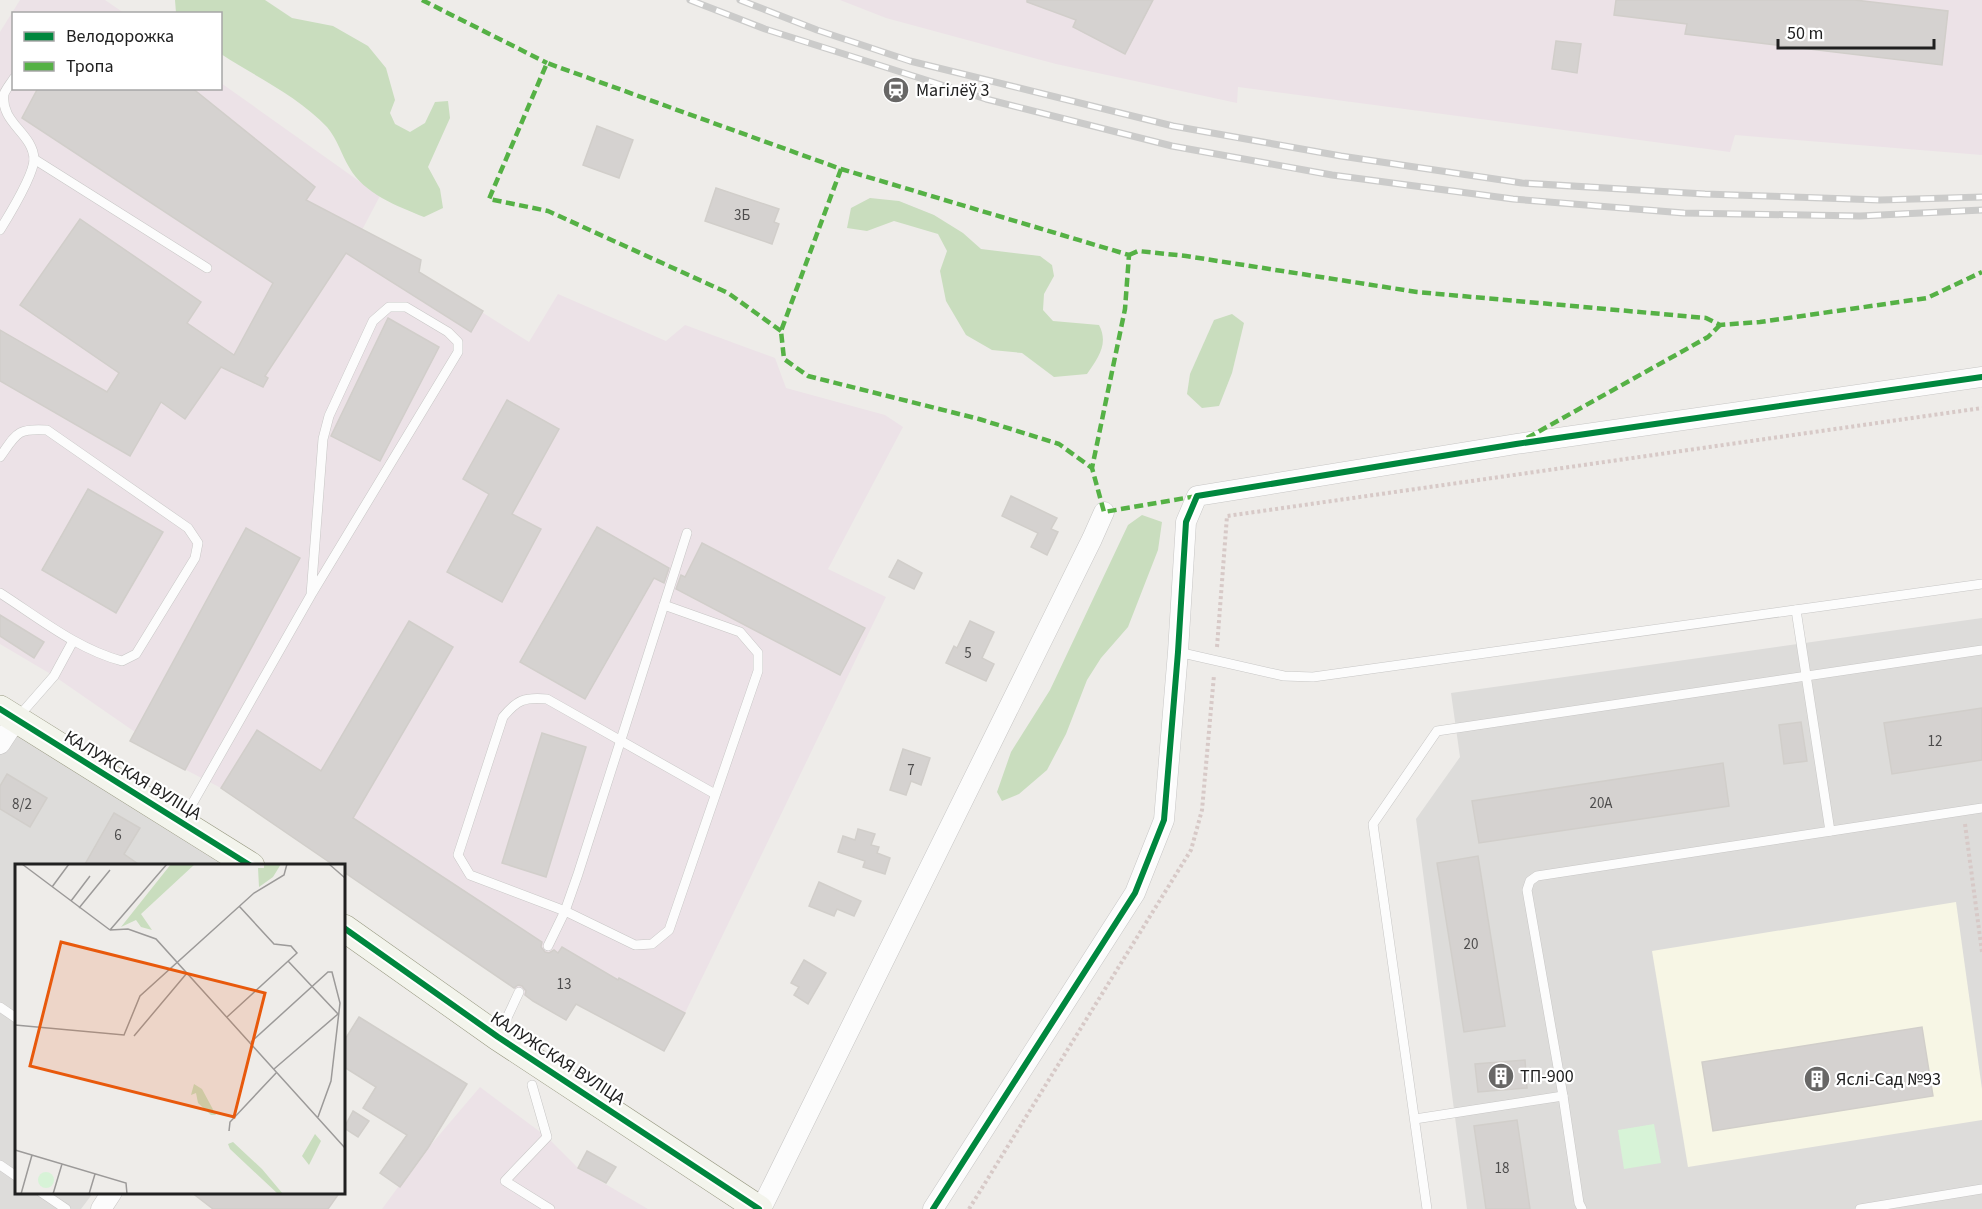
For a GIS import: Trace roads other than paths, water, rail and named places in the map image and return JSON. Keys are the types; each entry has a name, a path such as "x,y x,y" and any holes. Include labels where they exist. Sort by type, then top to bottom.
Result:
{"street":[{"path":"935,1208 1135,893 1164,820 1186,522 1197,496 1528,442 1982,377"},
{"path":"760,1209 1104,512"},
{"path":"0,744 8,715"},
{"name":"КАЛУЖСКАЯ ВУЛІЦА","path":"8,715 248,864"},
{"name":"КАЛУЖСКАЯ ВУЛІЦА","path":"345,929 498,1037 760,1209"},
{"path":"101,1209 111,1194"}],"lane":[{"path":"12,81 4,95 5,115 28,143 34,159 207,268"},
{"path":"0,230 27,180 34,159"},
{"path":"182,822 311,595 458,352 458,342 448,332 406,307 389,307 373,321 329,416 323,439 311,595"},
{"path":"0,457 15,435 28,429 47,430 188,528 198,543 195,558 136,654 122,661 105,656 74,641 0,593"},
{"path":"548,946 565,910 687,533"},
{"path":"1178,652 1284,676 1313,677 1982,584"},
{"path":"664,605 740,632 758,652 758,671 669,930 652,944 635,945 565,910 470,875 458,855 502,717 512,705 528,697 547,699 715,794"},
{"path":"1796,610 1830,831"},
{"path":"8,715 54,676 74,641"},
{"path":"1427,1209 1373,824 1437,731 1982,650"},
{"path":"1582,1209 1579,1203 1527,890 1530,881 1537,876 1982,808"},
{"path":"498,1037 519,992"},
{"path":"0,1007 15,1017"},
{"path":"532,1085 547,1137 505,1181 550,1209"},
{"path":"1415,1119 1563,1096"},
{"path":"0,1165 15,1175"},
{"path":"1860,1209 1982,1189"},
{"path":"44,1194 66,1209"}],"railway":[{"path":"690,0 765,29 986,99 1172,146 1332,175 1513,199 1684,213 1860,216 1982,210"},
{"path":"740,0 817,30 910,61 1173,126 1341,156 1522,183 1705,194 1880,200 1982,197"}],"place":[{"name":"Магілёў 3","path":"896,90"},
{"name":"ТП-900","path":"1501,1076"},
{"name":"Яслі-Сад №93","path":"1817,1079"}]}
